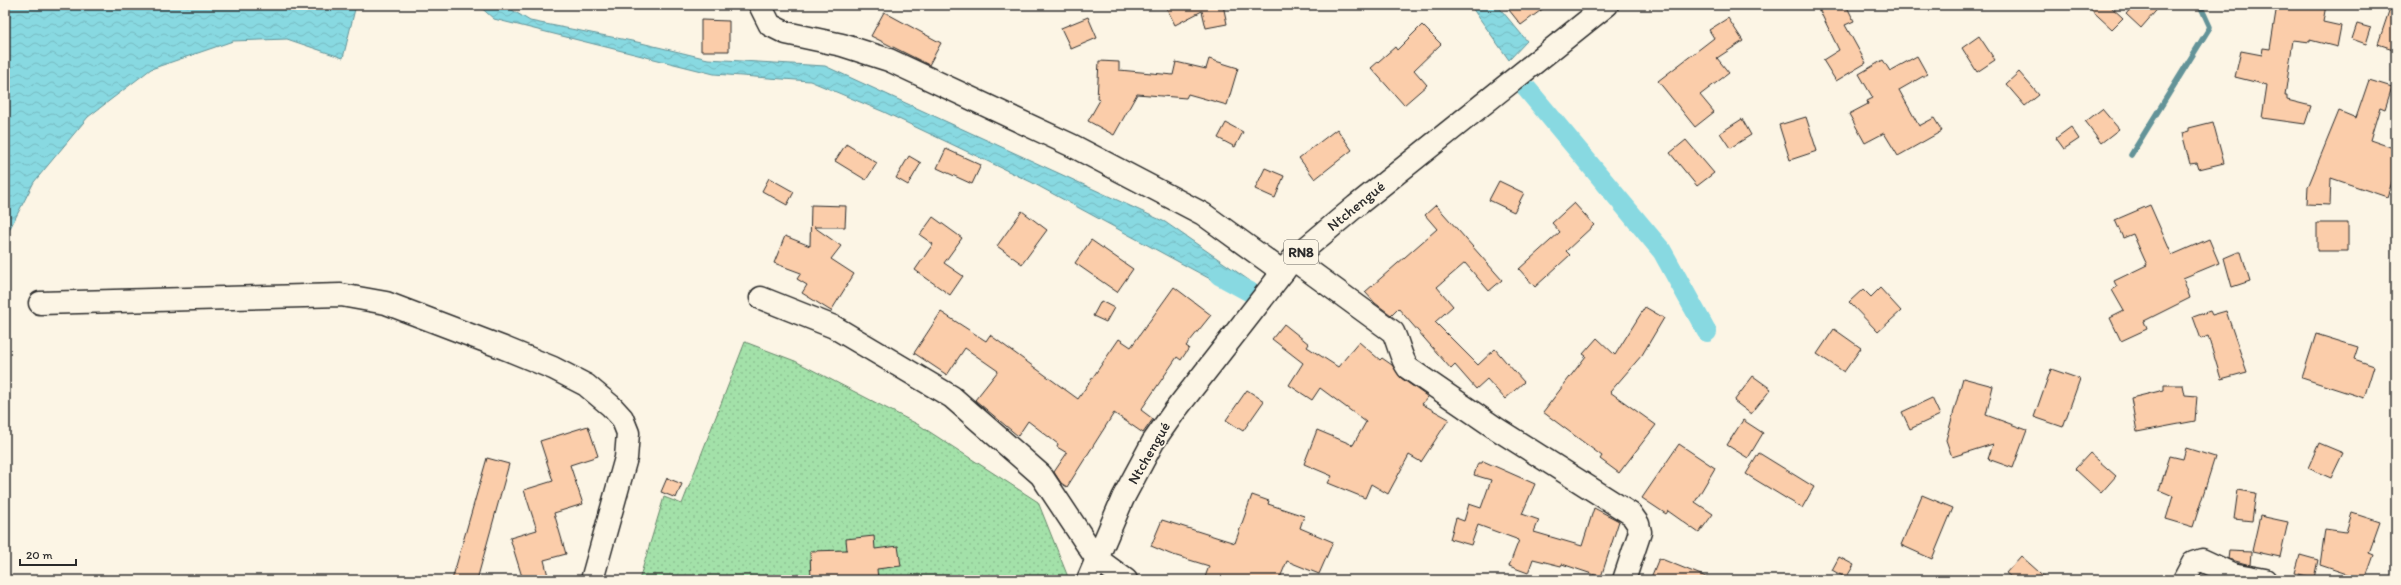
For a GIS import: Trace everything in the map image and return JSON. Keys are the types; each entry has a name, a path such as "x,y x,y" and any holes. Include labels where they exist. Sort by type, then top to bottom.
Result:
{"street":[{"path":"760,5 770,26 786,33 842,45 889,60 1073,146 1203,214 1393,332 1400,345 1401,358 1408,368 1497,429 1631,514 1638,524 1640,532 1624,580"},
{"name":"Ntchengué","path":"1088,580 1096,558 1123,498 1153,442 1174,412 1288,266 1356,206 1607,5"},
{"path":"40,303 341,295 386,303 553,368 586,385 600,396 622,418 628,433 626,458 592,580"},
{"path":"761,298 834,327 952,397 1041,475 1096,558 1126,580"},
{"path":"2184,580 2193,563 2202,560 2232,574 2265,580"}],"green space":[{"path":"745,342 795,361 919,425 1038,502 1068,577 1067,580 639,580 664,497 682,504"}],"water":[{"path":"5,5 356,5 343,58 287,39 233,41 151,69 88,117 34,182 5,238"},
{"path":"478,5 504,5 530,21 637,42 708,59 825,66 1165,222 1250,281 1238,294 1031,182 884,112 810,81 714,74 494,19"},
{"path":"1470,5 1497,5 1527,41 1509,60"}],"building":[{"path":"1165,5 1223,5 1227,24 1206,28 1202,11 1175,25"},
{"path":"1505,5 1548,5 1521,25"},
{"path":"1817,5 1846,5 1854,21 1845,25 1866,63 1836,81 1823,60 1839,50"},
{"path":"2086,5 2109,5 2123,18 2112,29"},
{"path":"2134,5 2161,5 2141,28 2126,14"},
{"path":"2277,5 2326,5 2323,22 2341,26 2337,47 2310,40 2310,42 2293,40 2285,96 2287,96 2287,100 2311,106 2305,124 2262,118 2267,85 2235,77 2241,51 2262,55 2263,48 2270,49"},
{"path":"2391,5 2396,5 2396,50 2378,44"},
{"path":"884,12 941,43 929,65 871,36"},
{"path":"1088,17 1097,38 1071,49 1061,28"},
{"path":"1728,18 1743,41 1717,58 1729,73 1700,95 1714,112 1695,127 1658,81 1714,38 1709,30"},
{"path":"701,20 729,21 729,51 701,51"},
{"path":"2357,24 2371,28 2366,44 2352,39"},
{"path":"1422,25 1441,44 1414,70 1427,85 1404,105 1371,68 1395,47 1397,50"},
{"path":"1979,36 1995,60 1977,72 1962,48"},
{"path":"1917,56 1927,74 1899,90 1919,126 1934,118 1942,131 1898,156 1884,133 1865,143 1849,114 1868,104 1867,101 1873,98 1859,74 1883,60 1890,71"},
{"path":"1209,59 1238,68 1227,105 1188,94 1186,98 1137,94 1114,135 1088,121 1100,100 1097,99 1099,61 1119,62 1119,70 1173,75 1176,62 1206,69"},
{"path":"2019,72 2039,95 2025,106 2006,84"},
{"path":"2369,80 2392,87 2385,109 2380,107 2370,140 2396,149 2396,170 2387,197 2331,178 2330,205 2307,204 2308,187 2339,111 2356,118"},
{"path":"2102,109 2119,129 2101,143 2085,122"},
{"path":"1806,117 1817,151 1790,160 1779,125"},
{"path":"1742,119 1751,135 1730,148 1720,133"},
{"path":"2213,122 2224,163 2199,169 2197,163 2190,164 2182,133 2189,131 2189,128"},
{"path":"1226,123 1243,132 1235,147 1218,138"},
{"path":"2071,127 2079,139 2064,149 2056,138"},
{"path":"1337,129 1352,150 1315,179 1299,158"},
{"path":"1686,140 1714,173 1697,186 1670,153"},
{"path":"846,144 877,163 866,180 835,161"},
{"path":"946,149 981,165 972,184 937,168"},
{"path":"909,156 921,163 908,185 896,178"},
{"path":"1265,168 1284,176 1275,198 1255,189"},
{"path":"769,178 794,192 787,205 762,191"},
{"path":"1499,181 1524,193 1514,212 1489,200"},
{"path":"1574,203 1594,225 1566,251 1570,255 1535,287 1519,269 1560,232 1552,223"},
{"path":"811,205 846,206 845,227 814,227 841,246 831,259 854,274 831,311 802,293 807,285 797,279 801,273 774,263 785,236 810,246"},
{"path":"1436,205 1502,280 1489,291 1465,263 1437,287 1453,306 1435,322 1478,365 1495,349 1524,382 1505,399 1487,379 1476,389 1455,365 1451,369 1398,308 1391,315 1375,303 1365,292 1437,229 1425,215"},
{"path":"2150,205 2172,255 2209,239 2219,263 2183,278 2190,298 2144,321 2147,329 2121,341 2110,318 2124,311 2112,290 2117,287 2114,281 2147,265 2133,234 2123,238 2115,220"},
{"path":"1022,211 1047,230 1022,264 997,246"},
{"path":"933,217 962,238 944,263 963,276 950,295 915,270 933,244 920,235"},
{"path":"2317,223 2348,223 2348,251 2317,251"},
{"path":"1091,240 1133,269 1117,292 1075,263"},
{"path":"2241,252 2250,281 2232,287 2224,258"},
{"path":"1174,287 1211,315 1186,346 1189,348 1181,360 1177,357 1141,410 1153,419 1143,433 1114,413 1067,487 1061,483 1054,472 1067,453 1057,447 1058,444 1028,421 1018,436 975,400 998,371 965,348 947,375 914,353 941,312 986,341 990,335 1078,399 1119,339 1131,347"},
{"path":"1880,288 1901,311 1878,332 1849,302 1863,289 1871,297"},
{"path":"1101,301 1114,308 1106,322 1093,316"},
{"path":"1645,307 1664,318 1642,355 1610,392 1656,425 1619,473 1600,459 1602,456 1543,412 1586,356 1583,354 1597,338 1615,355"},
{"path":"2210,311 2212,315 2226,311 2247,372 2221,379 2208,336 2201,339 2193,317"},
{"path":"1284,324 1309,344 1307,347 1338,367 1359,342 1380,360 1382,358 1392,365 1401,378 1428,397 1422,404 1449,419 1421,462 1409,455 1388,494 1371,484 1365,498 1328,483 1332,476 1304,464 1317,430 1353,445 1366,422 1320,388 1312,400 1289,385 1303,363 1272,339"},
{"path":"1834,329 1861,348 1844,372 1817,354"},
{"path":"2316,334 2358,347 2354,359 2374,366 2364,398 2302,378"},
{"path":"2051,369 2080,379 2063,427 2034,417"},
{"path":"1753,376 1771,389 1751,414 1734,401"},
{"path":"1963,378 1993,386 1986,415 2027,430 2013,468 1988,459 1993,444 1952,457 1946,440"},
{"path":"2164,385 2183,385 2185,395 2197,396 2195,421 2137,432 2131,398 2164,390"},
{"path":"1247,390 1264,401 1243,431 1226,420"},
{"path":"1932,398 1940,415 1910,429 1902,412"},
{"path":"1743,420 1763,433 1748,458 1727,445"},
{"path":"588,426 598,456 570,465 583,504 554,513 566,554 544,560 549,580 523,580 510,538 537,530 524,490 553,481 540,441"},
{"path":"2319,443 2343,453 2331,478 2308,468"},
{"path":"1679,444 1715,468 1695,502 1713,514 1699,533 1668,511 1666,514 1642,498"},
{"path":"2186,448 2215,457 2193,527 2166,519 2173,496 2159,490 2170,456 2183,459"},
{"path":"1759,453 1814,487 1802,508 1746,474"},
{"path":"2090,453 2116,476 2101,493 2075,469"},
{"path":"487,458 509,464 477,580 452,580"},
{"path":"1483,461 1535,484 1522,514 1539,520 1534,532 1582,546 1594,508 1619,521 1601,577 1562,564 1561,566 1533,559 1528,573 1509,566 1519,540 1478,525 1471,545 1450,539 1456,518 1464,521 1469,504 1481,508 1491,480 1474,475 1478,463 1482,463"},
{"path":"667,478 682,484 676,498 661,492"},
{"path":"2238,490 2256,493 2252,521 2234,519"},
{"path":"1252,495 1269,501 1268,504 1304,516 1300,528 1333,542 1319,574 1287,561 1279,580 1204,580 1209,566 1170,554 1151,546 1162,520 1235,543"},
{"path":"1922,495 1953,508 1932,559 1901,545"},
{"path":"2352,513 2380,522 2369,553 2374,555 2365,580 2320,565 2325,529 2346,532"},
{"path":"2260,516 2288,522 2280,557 2252,551"},
{"path":"874,536 875,549 898,546 901,566 877,569 878,580 811,580 810,551 847,550 846,539"},
{"path":"2229,551 2251,552 2250,565 2228,559"},
{"path":"2300,555 2318,560 2314,578 2295,573"},
{"path":"2021,556 2048,580 2015,580 2006,573"},
{"path":"1839,557 1854,565 1846,578 1832,570"},
{"path":"1659,558 1711,579 1711,580 1650,580"}],"waterway":[{"path":"2131,155 2210,27 2200,5"},
{"path":"1527,89 1662,251 1707,332"},
{"path":"1219,275 1250,292"}]}
